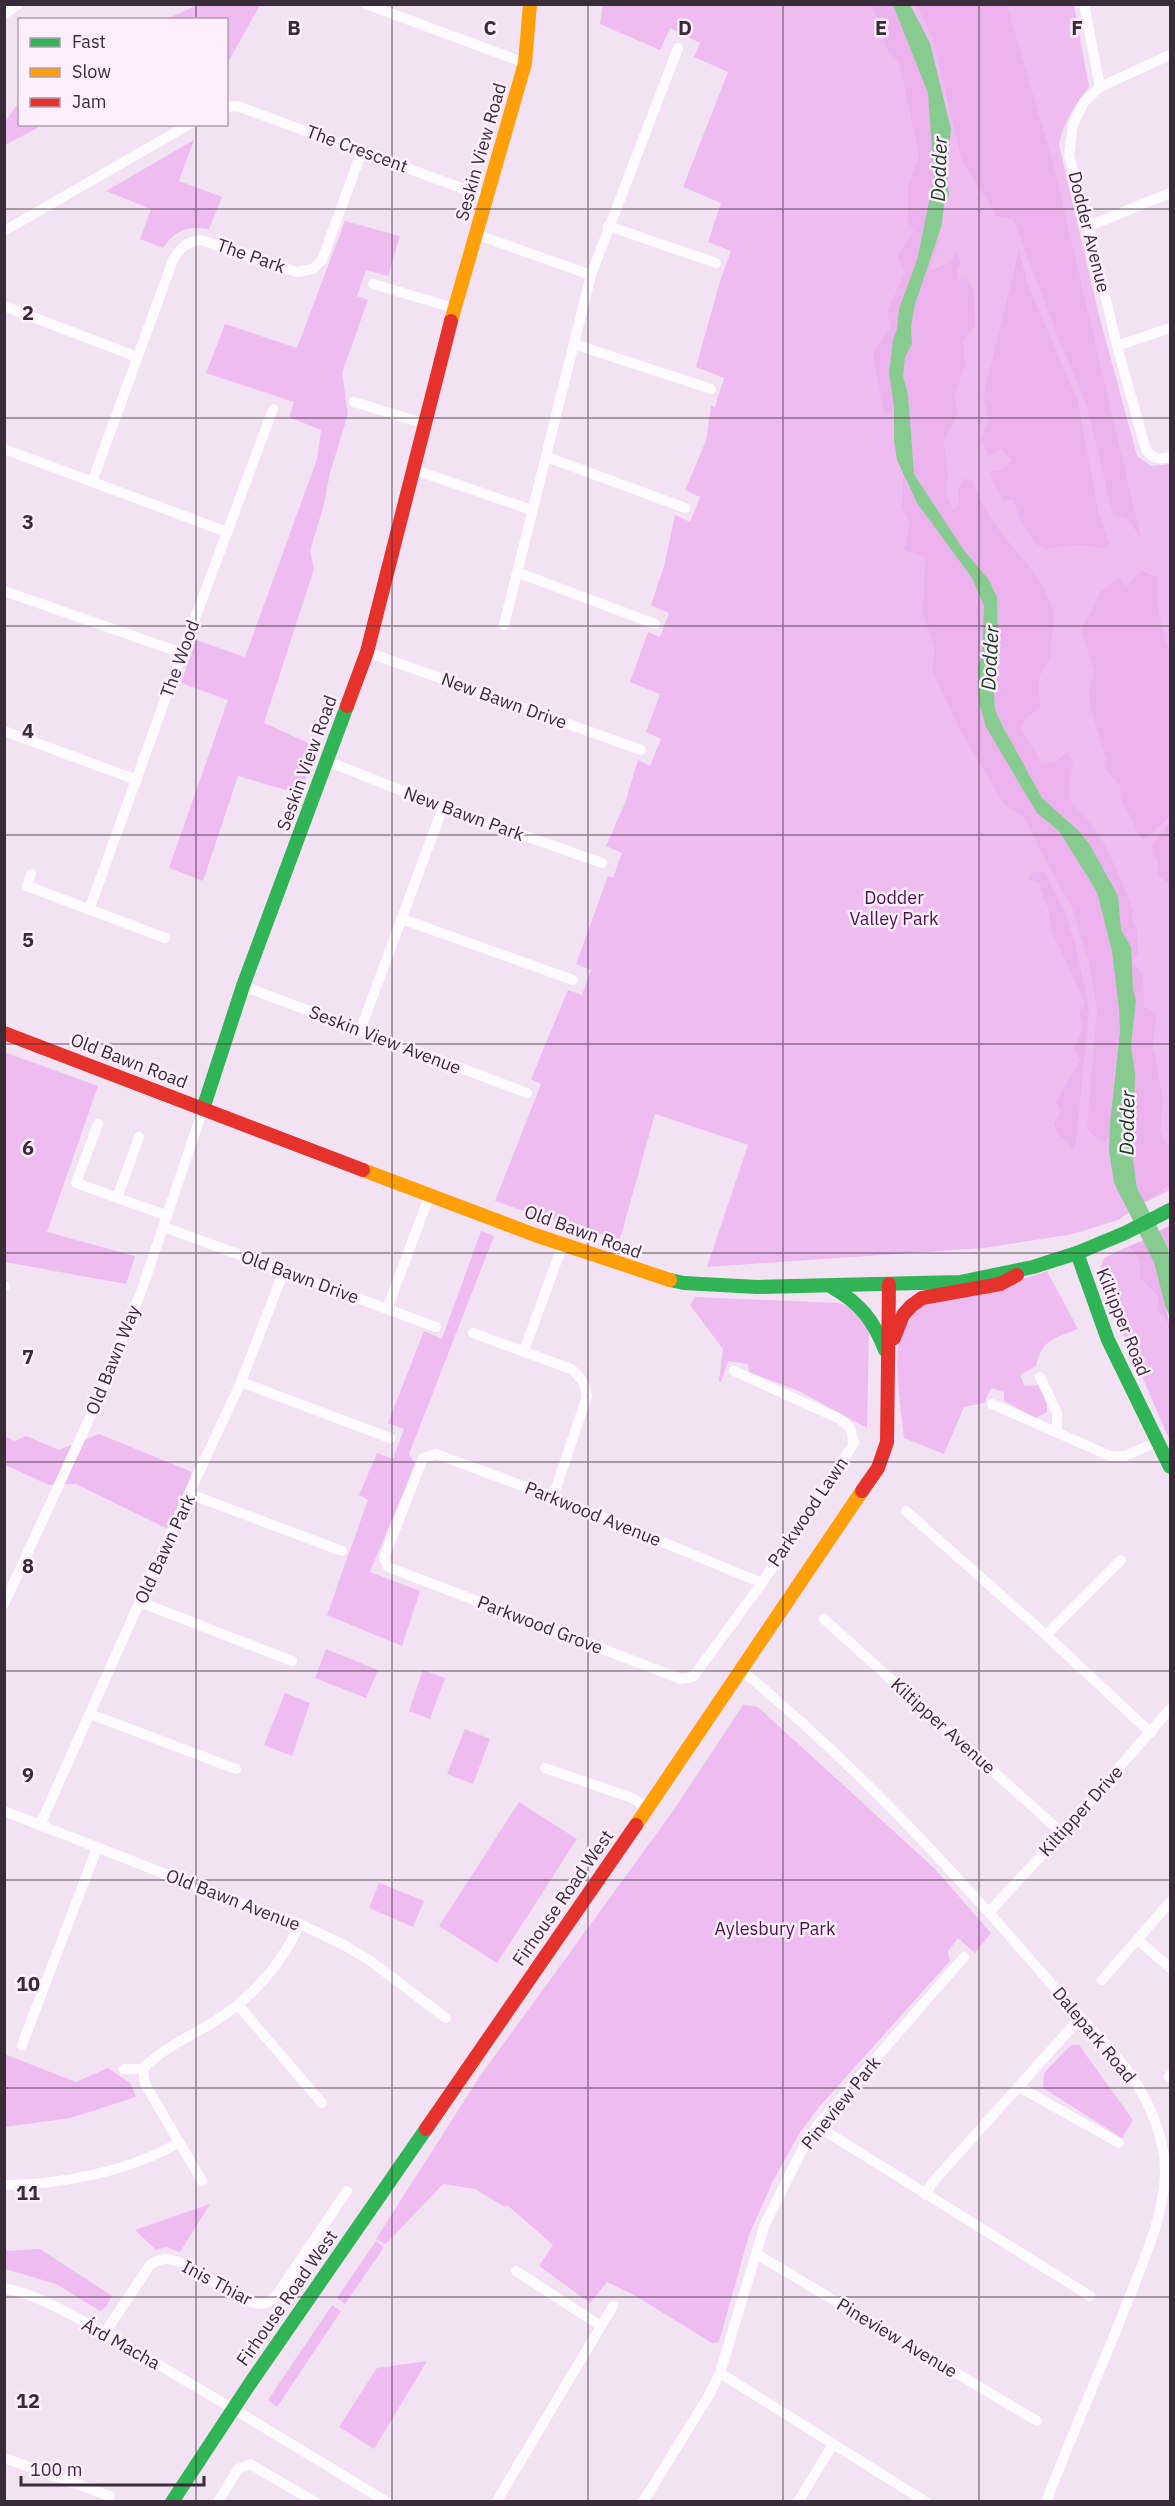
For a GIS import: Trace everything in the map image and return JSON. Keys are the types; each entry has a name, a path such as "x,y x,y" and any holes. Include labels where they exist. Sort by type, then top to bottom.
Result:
{"street":[{"path":"4,14 19,4"},
{"path":"366,4 525,63"},
{"name":"Seskin View Road","path":"203,1109 243,986 367,652 423,423 525,63 530,4"},
{"path":"1084,4 1100,87"},
{"path":"504,624 519,573 532,510 591,275 678,48"},
{"name":"Dodder Avenue","path":"1170,54 1100,87 1084,102 1073,124 1069,156 1146,450 1152,458 1170,457"},
{"name":"The Crescent","path":"228,107 237,106 486,197"},
{"path":"4,231 187,126"},
{"name":"The Park","path":"92,482 173,260 190,240 212,242 297,272 313,269 322,260 362,151"},
{"path":"1089,226 1170,194"},
{"path":"608,226 716,263"},
{"path":"476,234 591,275"},
{"path":"373,284 454,308"},
{"path":"4,306 137,357"},
{"path":"1117,346 1170,328"},
{"path":"574,344 711,388"},
{"path":"354,402 423,423"},
{"name":"The Wood","path":"89,910 273,409"},
{"path":"4,449 227,532"},
{"path":"547,457 685,508"},
{"path":"412,469 532,510"},
{"path":"519,573 655,624"},
{"path":"4,591 182,653"},
{"name":"New Bawn Drive","path":"367,652 641,750"},
{"path":"4,731 137,780"},
{"name":"New Bawn Park","path":"327,762 443,807 602,863"},
{"path":"360,1031 443,807"},
{"path":"31,874 27,886 165,938"},
{"path":"402,919 573,980"},
{"name":"Seskin View Avenue","path":"243,986 527,1094"},
{"name":"Old Bawn Road","path":"4,1033 563,1244 654,1276 684,1283 737,1287 831,1287 960,1282 1033,1267 1077,1253 1125,1233 1168,1211"},
{"name":"Old Bawn Way","path":"4,1604 97,1402 166,1222 203,1109"},
{"name":"Old Bawn Drive","path":"98,1124 76,1184 117,1198 166,1222 284,1271 436,1327"},
{"path":"117,1198 139,1137"},
{"path":"387,1309 430,1194"},
{"path":"524,1351 563,1244"},
{"name":"Kiltipper Road","path":"1077,1253 1108,1340 1170,1467"},
{"path":"888,1361 898,1321 914,1303 922,1298 1000,1284 1033,1267"},
{"name":"Old Bawn Park","path":"40,1825 241,1382 284,1271"},
{"name":"Firhouse Road West","path":"172,2502 233,2408 878,1468 887,1442 889,1284"},
{"path":"831,1287 854,1299 867,1313 876,1326 888,1361"},
{"path":"473,1333 571,1370 579,1375 585,1384 587,1396 553,1497"},
{"name":"Parkwood Lawn","path":"734,1371 840,1419 850,1428 855,1443 762,1583"},
{"path":"1040,1377 1057,1413 1057,1433"},
{"path":"241,1382 390,1438"},
{"path":"992,1404 1110,1456 1125,1456 1157,1442"},
{"name":"Parkwood Avenue","path":"423,1458 436,1454 553,1497 762,1583"},
{"name":"Parkwood Grove","path":"423,1458 384,1558 388,1567 666,1674 681,1679 693,1677 762,1583"},
{"path":"190,1494 342,1551"},
{"path":"906,1511 1046,1635 1151,1733"},
{"path":"1046,1635 1121,1560"},
{"path":"140,1602 292,1661"},
{"name":"Kiltipper Avenue","path":"824,1619 1062,1833"},
{"name":"Dalepark Road","path":"740,1670 772,1696 872,1791 989,1912 1130,2073 1139,2088 1162,2142 1165,2174 1159,2215 1148,2248 1046,2502"},
{"name":"Kiltipper Drive","path":"989,1912 1062,1833 1170,1709"},
{"path":"90,1714 236,1769"},
{"path":"544,1768 632,1798 647,1807"},
{"name":"Old Bawn Avenue","path":"4,1811 300,1924 369,1960 446,2018"},
{"path":"22,2045 97,1848"},
{"path":"1102,1980 1170,1902"},
{"path":"124,2069 143,2069 152,2060 238,2005 255,1990 283,1957 300,1924"},
{"path":"1138,1941 1170,1968"},
{"name":"Pineview Park","path":"643,2502 709,2395 720,2373 770,2213 801,2152 817,2126 964,1957"},
{"path":"238,2005 322,2103"},
{"path":"925,2195 932,2183 1080,2018"},
{"path":"143,2069 145,2084 202,2181"},
{"path":"1019,2087 1119,2143"},
{"path":"817,2126 1090,2296"},
{"path":"4,2185 85,2177 160,2154 178,2143"},
{"name":"Inis Thiar","path":"104,2334 150,2265 160,2258 179,2262 245,2299 260,2305 268,2304 276,2296 347,2191"},
{"name":"Pineview Avenue","path":"758,2255 1037,2421"},
{"path":"516,2271 601,2326"},
{"name":"Árd Macha","path":"4,2288 37,2298 104,2334 233,2408 387,2502"},
{"path":"496,2502 613,2306"},
{"path":"720,2373 926,2502"},
{"path":"798,2502 833,2444"},
{"path":"4,2458 110,2496"},
{"path":"218,2502 238,2469 250,2464 315,2502"}],"green space":[{"path":"199,4 260,5 228,62 228,18 169,18"},
{"name":"Dodder Valley Park","path":"603,5 1074,5 1089,87 1070,114 1059,145 1098,311 1137,456 1151,466 1170,464 1170,1190 1138,1206 1118,1220 1073,1234 984,1248 707,1267 748,1145 655,1114 620,1239 541,1217 495,1201 541,1084 531,1079 568,990 582,995 591,970 576,964 608,876 613,878 622,853 606,846 625,803 638,760 650,766 661,739 646,732 660,694 630,682 648,632 660,637 669,613 651,605 664,566 675,515 690,522 700,497 685,490 706,441 711,406 715,407 724,378 696,367 731,251 708,242 721,203 683,187 728,72 694,57 700,43 670,28 660,50 600,24"},
{"path":"18,103 18,126 41,126 5,145 5,122"},
{"path":"194,140 179,181 222,197 209,229 194,228 177,233 163,248 140,239 151,209 106,191"},
{"path":"345,221 400,236 388,276 366,270 357,296 368,300 342,373 348,414 310,551 314,569 264,723 317,747 300,794 238,776 203,881 169,868 228,700 181,683 196,640 245,657 317,459 321,430 289,417 294,402 206,373 225,324 297,348"},
{"path":"4,1052 98,1086 47,1232 135,1256 126,1284 5,1262"},
{"path":"481,1231 494,1236 409,1454 415,1464 370,1572 420,1591 402,1646 327,1615 368,1500 359,1495 377,1453 393,1459 404,1429 388,1423 424,1331 442,1339"},
{"path":"1127,1247 1137,1256 1140,1278 1158,1297 1157,1310 1166,1320 1170,1335 1170,1441 1103,1287 1099,1271 1104,1258"},
{"path":"1047,1271 1078,1329 1051,1341 1042,1350 1036,1366 1020,1375 1025,1386 1039,1385 1047,1400 1047,1412 1036,1418 1004,1401 1004,1392 991,1388 984,1403 964,1407 944,1454 904,1438 897,1356 903,1325 909,1313 921,1305"},
{"path":"695,1297 839,1303 858,1311 869,1331 867,1428 799,1391 749,1372 748,1364 728,1361 721,1382 719,1381 723,1349 690,1305"},
{"path":"99,1434 192,1472 170,1530 76,1484 49,1485 5,1465 4,1436 15,1441 26,1436 59,1450"},
{"path":"326,1649 378,1670 366,1698 315,1678"},
{"path":"423,1670 445,1678 430,1719 409,1711"},
{"path":"285,1693 310,1703 292,1756 264,1745"},
{"name":"Aylesbury Park","path":"743,1705 758,1707 935,1869 991,1933 975,1953 958,1938 948,1951 950,1961 819,2107 799,2134 773,2181 749,2235 719,2342 712,2343 634,2295 607,2282 590,2303 539,2266 553,2245 507,2205 505,2207 475,2189 443,2184 386,2244 376,2239 480,2076 673,1811"},
{"path":"465,1729 490,1739 473,1784 447,1774"},
{"path":"519,1802 577,1839 497,1963 439,1926"},
{"path":"379,1883 424,1901 413,1927 369,1908"},
{"path":"1071,2045 1079,2045 1133,2120 1122,2138 1043,2088 1044,2073"},
{"path":"4,2054 76,2082 108,2068 130,2083 136,2097 70,2118 5,2127"},
{"path":"210,2204 180,2252 166,2247 156,2250 135,2230"},
{"path":"376,2241 384,2247 345,2304 337,2298"},
{"path":"40,2249 112,2296 106,2307 100,2311 56,2284 5,2269 5,2251"},
{"path":"332,2305 341,2311 277,2407 268,2400"},
{"path":"427,2361 374,2449 339,2427 377,2368"}],"shaded area":[{"path":"872,5 893,5 928,93 934,178 917,260 899,309 889,373 894,407 888,416 883,409 873,353 891,327 887,312 905,272 897,256 914,232 908,220 908,188 919,155 899,61 886,47"},
{"path":"917,5 1007,5 1053,163 1141,538 1126,517 1113,515 1086,403 1059,340 1013,219 997,216 962,161 933,40"},
{"path":"942,224 939,242 928,272 948,263 957,252 961,263 957,269 958,280 968,279 974,292 975,326 963,342 965,364 955,395 957,416 944,441 948,478 947,495 954,510 959,504 958,492 964,478 974,483 990,516 1032,571 1052,608 1054,622 1051,656 1039,679 1041,707 1026,718 1021,728 1042,764 1054,763 1068,751 1073,764 1068,791 1071,802 1088,820 1105,845 1133,910 1132,919 1137,931 1138,953 1132,962 1143,974 1144,1006 1156,1014 1153,1050 1163,1099 1160,1132 1170,1151 1170,1184 1144,1202 1137,1188 1129,1132 1134,1106 1135,1073 1131,1046 1136,1001 1131,962 1119,920 1118,896 1080,831 1042,798 1003,727 995,710 994,695 998,647 997,597 989,580 963,549 914,475 908,394 903,377 905,357 912,344 911,327 915,304"},
{"path":"1019,250 1027,282 1078,402 1098,510 1109,544 1105,549 1079,545 1046,549 1036,544 1019,517 1014,500 1004,500 995,487 990,471 1000,471 1012,461 1001,449 989,456 981,439 989,418 983,398"},
{"path":"903,477 917,503 972,578 984,606 982,656 978,667 979,703 997,742 1037,813 1059,831 1097,892 1112,951 1120,1031 1113,1077 1110,1135 1105,1142 1097,1139 1087,1128 1097,1010 1089,963 1072,907 1024,817 1004,804 959,728 932,670 935,649 923,615 925,557 904,550 910,523 902,508"},
{"path":"1142,571 1157,577 1160,616 1170,654 1170,816 1144,840 1136,832 1133,820 1124,806 1120,786 1104,767 1106,759 1091,709 1089,692 1094,672 1081,629 1100,592 1119,578 1125,587"},
{"path":"1170,822 1170,884 1157,875 1158,860 1153,854 1152,846"},
{"path":"1032,872 1045,873 1065,912 1076,948 1089,1009 1076,1142 1072,1150 1066,1140 1059,1136 1054,1124 1061,1112 1056,1101 1080,1061 1074,1049 1083,1028 1079,1014 1085,1002 1052,932 1048,907 1039,883 1028,879"},
{"path":"1170,1225 1170,1263 1168,1248 1159,1231"},
{"path":"1144,1240 1159,1277 1167,1309 1170,1335 1166,1320 1157,1310 1158,1297 1140,1278 1137,1256 1127,1247"}],"water":[{"name":"Dodder","path":"893,5 910,5 930,43 951,129 947,172 949,195 944,204 942,224 915,304 911,327 912,344 905,357 903,377 908,394 914,474 963,549 989,580 997,597 998,647 994,695 995,710 1003,727 1042,798 1079,831 1090,845 1118,896 1121,930 1131,947 1133,989 1136,1001 1131,1046 1135,1073 1134,1106 1129,1132 1137,1188 1168,1248 1170,1318 1154,1262 1114,1183 1109,1151 1120,1031 1119,1009 1112,951 1097,892 1059,831 1037,813 986,727 979,703 978,667 982,656 984,606 972,578 917,503 897,460 894,440 894,407 889,373 893,340 897,329 899,309 917,260 934,178 928,93"}],"traffic: fast":[{"path":"203,1109 243,986 347,706"},
{"path":"670,1280 684,1283 757,1287 960,1282 1033,1267 1077,1253 1125,1233 1170,1210"},
{"path":"1077,1253 1108,1340 1170,1467"},
{"path":"833,1288 851,1300 865,1314 876,1330 885,1350"},
{"path":"172,2502 249,2385 426,2129"}],"traffic: slow":[{"path":"451,321 525,63 530,4"},
{"path":"363,1170 535,1235 670,1280"},
{"path":"636,1825 862,1491"}],"traffic: jam":[{"path":"347,706 367,652 451,321"},
{"path":"4,1033 363,1170"},
{"path":"894,1338 903,1315 922,1298 1000,1284 1017,1275"},
{"path":"862,1491 878,1468 887,1442 889,1284"},
{"path":"426,2129 636,1825"}]}
